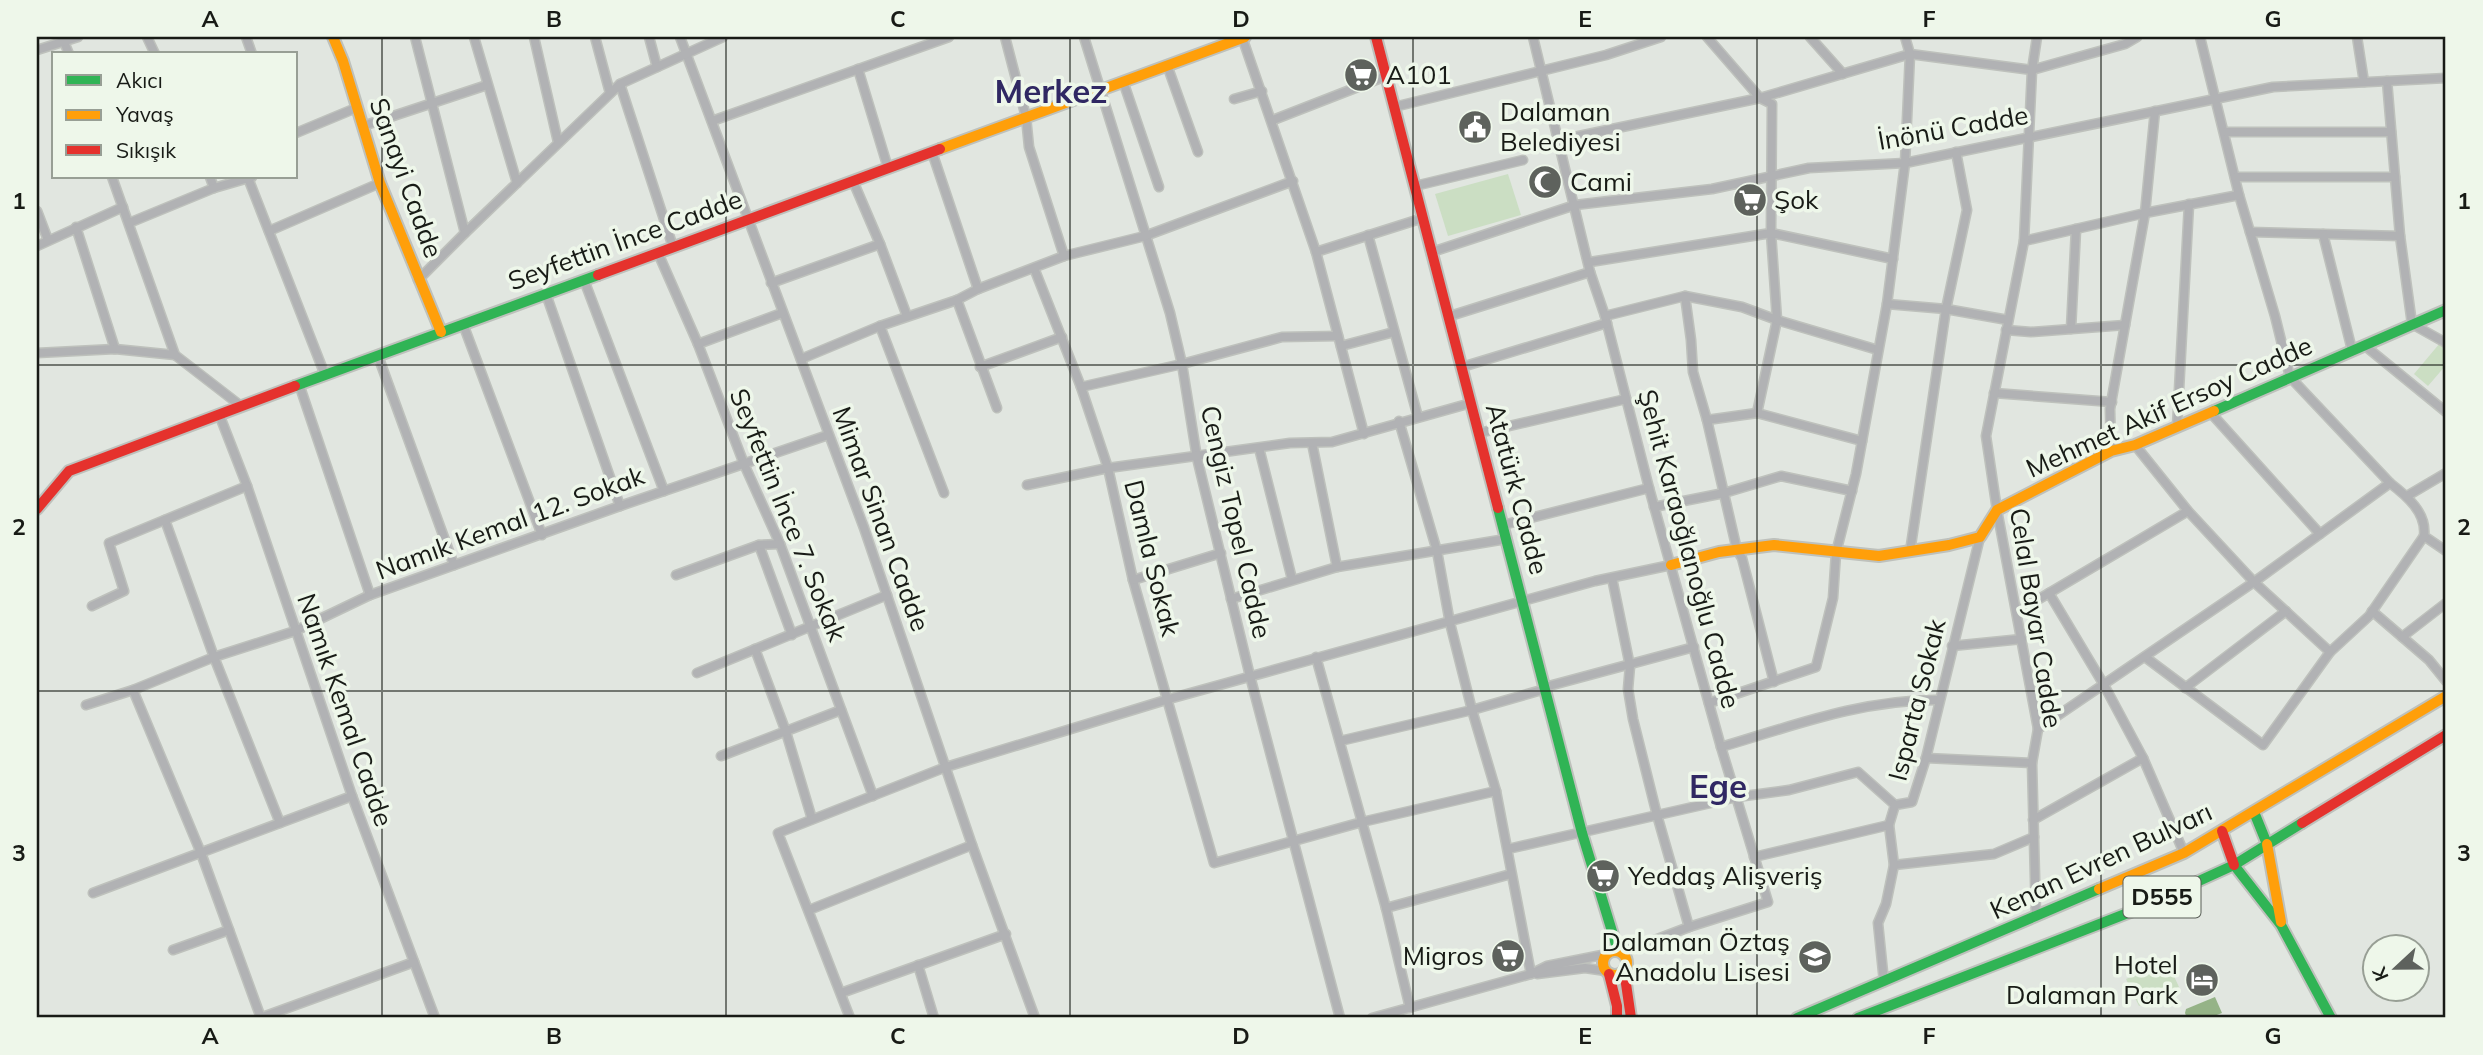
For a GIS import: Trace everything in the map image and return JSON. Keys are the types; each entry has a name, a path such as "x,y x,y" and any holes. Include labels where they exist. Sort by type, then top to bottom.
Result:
{"main road":[{"name":"Sanayi Cadde","path":"333,37 343,61 355,108 380,183 441,332"},
{"name":"Seyfettin İnce Cadde","path":"37,509 69,471 1243,37"},
{"name":"Atatürk Cadde","path":"1376,37 1615,953"},
{"name":"Mehmet Akif Ersoy Cadde","path":"1997,510 2111,451 2135,445 2446,310"},
{"path":"1671,565 1737,550 1774,545 1879,556 1949,545 1980,537 1997,510"},
{"name":"Kenan Evren Bulvarı","path":"1797,1018 2184,853 2446,696"},
{"name":"Kenan Evren Bulvarı","path":"1858,1018 2133,911 2234,864 2446,735"},
{"path":"2254,812 2267,844 2281,925"},
{"path":"2222,831 2234,864 2281,925 2331,1018"},
{"path":"1617,1018 1617,1006 1608,973 1603,965 1615,953 1627,963 1624,971 1631,1018"},
{"path":"1608,973 1617,975 1624,971"}],"street":[{"path":"37,50 63,39 78,37"},
{"path":"415,37 464,233"},
{"path":"474,37 517,183"},
{"path":"534,37 558,142"},
{"path":"595,37 610,93"},
{"path":"649,37 657,67"},
{"name":"Mimar Sinan Cadde","path":"680,37 887,595 972,845 1035,1018"},
{"path":"418,280 620,84 723,37"},
{"path":"1005,37 1026,117 1029,147 1064,256"},
{"name":"Cengiz Topel Cadde","path":"1084,37 1170,313 1182,364 1197,458 1250,676 1339,1018"},
{"path":"1243,37 1316,252 1364,433"},
{"name":"Şehit Karaoğlanoğlu Cadde","path":"1533,37 1590,262 1590,272 1606,320 1654,507 1721,747 1768,902 1689,927"},
{"path":"1394,107 1606,55 1661,37"},
{"path":"1707,37 1760,98 1772,104 1772,233 1777,320 1757,413"},
{"path":"1810,37 1843,74"},
{"path":"1709,703 1816,667 1833,598 1836,553 1852,491 1887,304 1905,163 1910,54 1905,37"},
{"name":"Celal Bayar Cadde","path":"2036,917 2032,763 2038,729 1997,510 1986,436 2024,241 2032,69 2037,37"},
{"path":"1560,140 1760,98 1910,54 2032,69 2125,44 2137,37"},
{"path":"2145,657 2263,745 2330,652 2372,611 2424,536 2425,527 2420,513 2407,496 2390,483 2290,377 2239,195 2200,37"},
{"path":"2357,37 2364,82"},
{"path":"712,121 943,38"},
{"path":"1167,65 1198,152"},
{"path":"858,69 888,168"},
{"path":"1272,120 1387,76"},
{"name":"İnönü Cadde","path":"1432,252 1575,205 1712,189 1810,168 1905,163 2273,87 2446,78"},
{"path":"1124,81 1159,187"},
{"path":"2387,81 2400,236 2412,324 2446,343"},
{"path":"620,84 673,247"},
{"path":"363,126 487,85"},
{"path":"1234,99 1262,91"},
{"path":"298,131 355,108"},
{"path":"2111,451 2112,402 2145,213 2155,111"},
{"path":"2225,132 2391,132"},
{"path":"932,152 978,289"},
{"path":"1910,551 1946,309 1967,210 1956,152"},
{"path":"1415,186 1523,160"},
{"path":"2235,177 2395,177"},
{"path":"112,178 175,355"},
{"path":"210,178 215,188"},
{"path":"129,223 247,178"},
{"path":"250,178 325,375"},
{"path":"853,181 907,316"},
{"path":"801,359 1064,256 1145,236 1293,181"},
{"path":"269,231 380,183"},
{"path":"2024,241 2239,195"},
{"path":"2177,426 2189,204"},
{"path":"37,246 122,206"},
{"path":"37,211 48,240"},
{"path":"1316,252 1423,218"},
{"path":"76,227 115,349"},
{"path":"2071,329 2076,229"},
{"path":"2250,232 2400,236"},
{"path":"1590,262 1772,233 1893,259"},
{"path":"1368,234 1418,417"},
{"path":"2323,234 2352,350"},
{"path":"771,283 880,244"},
{"name":"Seyfettin İnce 7. Sokak","path":"658,253 698,344 744,464 780,544 873,796"},
{"name":"Damla Sokak","path":"1034,268 1081,387 1108,468 1133,580 1214,863 1294,841"},
{"path":"1450,316 1590,272"},
{"path":"584,280 664,491"},
{"path":"546,294 620,506"},
{"path":"1685,296 1692,340 1693,372 1737,550 1742,558 1774,682"},
{"path":"1462,367 1685,296 1742,307 1878,350"},
{"path":"957,300 997,408"},
{"path":"1887,304 1946,309 2008,320"},
{"path":"698,344 782,313"},
{"path":"463,324 542,534"},
{"path":"2006,330 2031,332 2125,325"},
{"path":"880,326 944,493"},
{"path":"1340,346 1394,332"},
{"path":"1081,387 1282,337 1338,336"},
{"path":"980,367 1062,337"},
{"path":"2364,345 2446,412"},
{"path":"37,353 115,349 175,355 241,406"},
{"path":"378,356 454,565"},
{"path":"299,384 370,595"},
{"path":"1994,393 2112,402"},
{"path":"1479,433 1626,399"},
{"path":"1027,485 1108,468 1197,458 1290,443 1332,442 1399,421 1471,403"},
{"path":"2210,412 2320,534"},
{"path":"1707,420 1757,413 1862,441"},
{"name":"Namık Kemal Cadde","path":"219,414 247,486 352,796 435,1018"},
{"path":"1399,421 1437,551 1450,622 1496,791 1531,974"},
{"name":"Namık Kemal 12. Sokak","path":"86,705 134,690 214,657 295,631 370,595 828,435"},
{"path":"1312,443 1337,567"},
{"path":"2135,445 2188,511 2253,582 2330,652"},
{"path":"1259,448 1292,579"},
{"path":"2407,496 2446,472"},
{"path":"1654,507 1724,493 1781,476 1852,491"},
{"path":"2038,729 2253,582 2390,483"},
{"path":"92,606 124,591 108,543 247,486"},
{"path":"1503,525 1649,488"},
{"path":"2017,612 2188,511"},
{"path":"165,520 214,657 280,823"},
{"path":"2424,536 2446,551"},
{"name":"Isparta Sokak","path":"1884,982 1878,923 1886,904 1894,864 1889,825 1895,805 1912,802 1926,758 1980,537"},
{"path":"1231,599 1337,567 1506,538"},
{"path":"676,575 759,545 780,544"},
{"path":"759,545 792,635"},
{"path":"1133,580 1222,553"},
{"path":"850,1018 778,833 946,767 1168,699 1612,578 1671,565"},
{"path":"1373,1018 1531,974 1547,967 1615,953 1689,927 1633,719 1628,689 1630,666 1612,578"},
{"path":"2049,593 2144,758 2184,853"},
{"path":"696,673 887,595"},
{"path":"2402,637 2446,603"},
{"path":"2185,688 2286,611"},
{"path":"2372,611 2429,660 2446,681"},
{"path":"1952,646 2022,639"},
{"path":"1340,741 1472,710 1694,647"},
{"path":"755,649 786,732 812,819"},
{"path":"1316,657 1386,908 1410,1008"},
{"path":"134,690 201,853 261,1018 414,962"},
{"path":"1721,747 1843,711 1904,699 1939,700"},
{"path":"721,756 841,710"},
{"path":"1926,758 2032,763"},
{"path":"2034,820 2144,758"},
{"path":"1508,849 1737,797 1789,790 1858,772 1895,805"},
{"path":"1294,841 1362,822 1496,791"},
{"path":"93,893 352,796"},
{"path":"1754,856 1889,825"},
{"path":"1894,864 1994,854 2034,837"},
{"path":"809,910 972,845"},
{"path":"1386,908 1511,874"},
{"path":"173,950 229,930"},
{"path":"841,993 1006,934"},
{"path":"918,965 934,1018"},
{"path":"1531,974 1585,968 1608,973"}],"shaded area":[{"path":"1508,174 1521,215 1448,236 1435,194"},
{"path":"2440,343 2446,349 2446,365 2428,386 2414,374"},
{"path":"2167,961 2179,987 2139,1006 2126,979"},
{"path":"2215,997 2222,1013 2209,1018 2187,1018 2186,1009"}],"traffic: fast":[{"path":"295,386 598,275"},
{"path":"2214,411 2446,310"},
{"path":"1498,508 1582,833 1618,951"},
{"path":"2254,812 2267,844"},
{"path":"1858,1018 2133,911 2234,865 2302,823"},
{"path":"2234,865 2281,925 2331,1018"},
{"path":"1797,1018 2099,889"}],"traffic: slow":[{"path":"333,37 343,61 380,183 441,332"},
{"path":"940,149 1245,37"},
{"path":"1671,565 1719,552 1774,545 1879,556 1949,545 1980,537 1997,510 2111,451 2135,445 2214,411"},
{"path":"2099,889 2184,853 2446,696"},
{"path":"2267,844 2281,922"},
{"path":"1615,951 1624,954 1627,963 1624,972 1615,975 1606,972 1603,963 1606,954 1615,951"}],"traffic: jam":[{"path":"1376,37 1498,508"},
{"path":"598,275 940,149"},
{"path":"37,509 69,471 295,386"},
{"path":"2302,823 2446,735"},
{"path":"2222,831 2234,865"},
{"path":"1624,970 1631,1018"},
{"path":"1609,974 1617,1006 1617,1018"}],"place":[{"name":"A101","path":"1361,75"},
{"name":"Dalaman Belediyesi","path":"1475,127"},
{"name":"Cami","path":"1545,182"},
{"name":"Şok","path":"1750,200"},
{"name":"Yeddaş Alişveriş","path":"1603,876"},
{"name":"Migros","path":"1508,956"},
{"name":"Dalaman Öztaş Anadolu Lisesi","path":"1815,957"},
{"name":"Hotel Dalaman Park","path":"2202,980"}],"district":[{"name":"Merkez","path":"1051,91"},
{"name":"Ege","path":"1718,786"}]}
